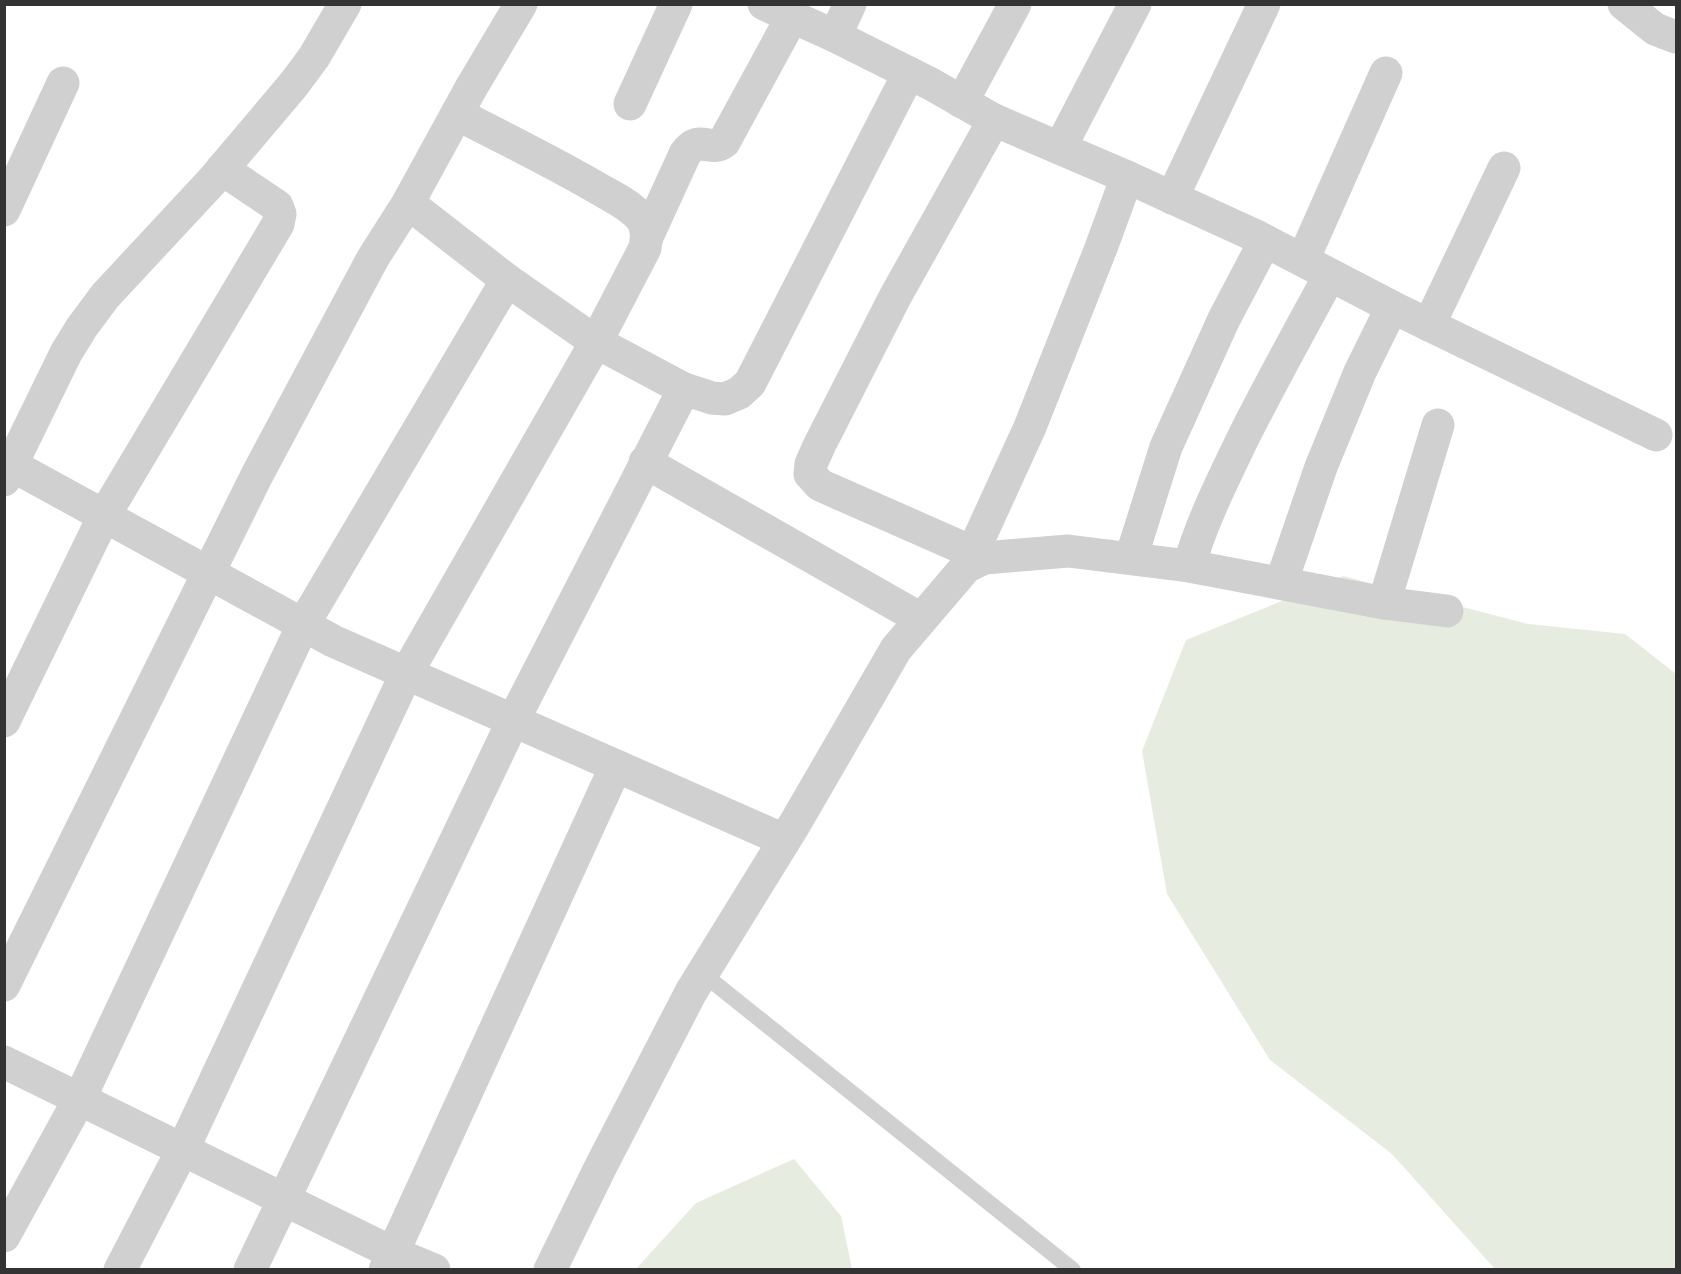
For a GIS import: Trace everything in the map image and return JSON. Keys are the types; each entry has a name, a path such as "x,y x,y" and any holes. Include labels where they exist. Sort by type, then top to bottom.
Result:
{"street":[{"path":"345,4 314,57 222,169 105,296 82,327 66,353 7,469 104,516 333,641 784,840"},
{"path":"4,985 257,475 374,258 408,203 521,4"},
{"path":"630,104 676,4"},
{"path":"835,36 850,4"},
{"path":"962,102 1015,4"},
{"path":"1060,148 1135,4"},
{"path":"1172,198 1264,4"},
{"path":"1624,4 1655,29 1677,38"},
{"path":"120,1269 183,1149 406,674 596,342 645,248 647,237 685,154 691,146 697,144 719,146 724,142 778,11 909,73 994,120 1265,241 1430,326 1656,435"},
{"path":"408,203 507,280 596,342 684,389 712,398 725,399 739,393 750,383 909,73"},
{"path":"1189,566 1199,531 1224,474 1270,384 1317,268 1386,73"},
{"path":"4,210 63,83"},
{"path":"457,114 573,174 629,207 646,226 647,237"},
{"path":"994,120 895,297 819,446 811,464 810,474 820,485 969,560 1068,551 1189,566 1384,603 1447,611"},
{"path":"1430,326 1504,168"},
{"path":"4,721 104,516 278,224 280,214 277,206 222,169"},
{"path":"550,1269 702,973 784,840 896,649 969,560 1030,427 1101,248 1126,177"},
{"path":"1131,558 1166,447 1224,319 1265,241"},
{"path":"4,1236 80,1098 303,625 507,280"},
{"path":"1281,583 1321,467 1360,372 1392,307"},
{"path":"250,1269 513,721 684,389"},
{"path":"1384,603 1438,425"},
{"path":"645,462 921,619"},
{"path":"389,1261 616,766"},
{"path":"4,1062 284,1199 389,1261 434,1269"}],"lane":[{"path":"702,973 1073,1269"}],"shaded area":[{"path":"1343,576 1528,624 1625,634 1676,674 1676,1269 1495,1269 1392,1154 1270,1060 1167,894 1142,751 1186,640"},
{"path":"794,1159 841,1216 852,1269 636,1269 696,1203"}]}
